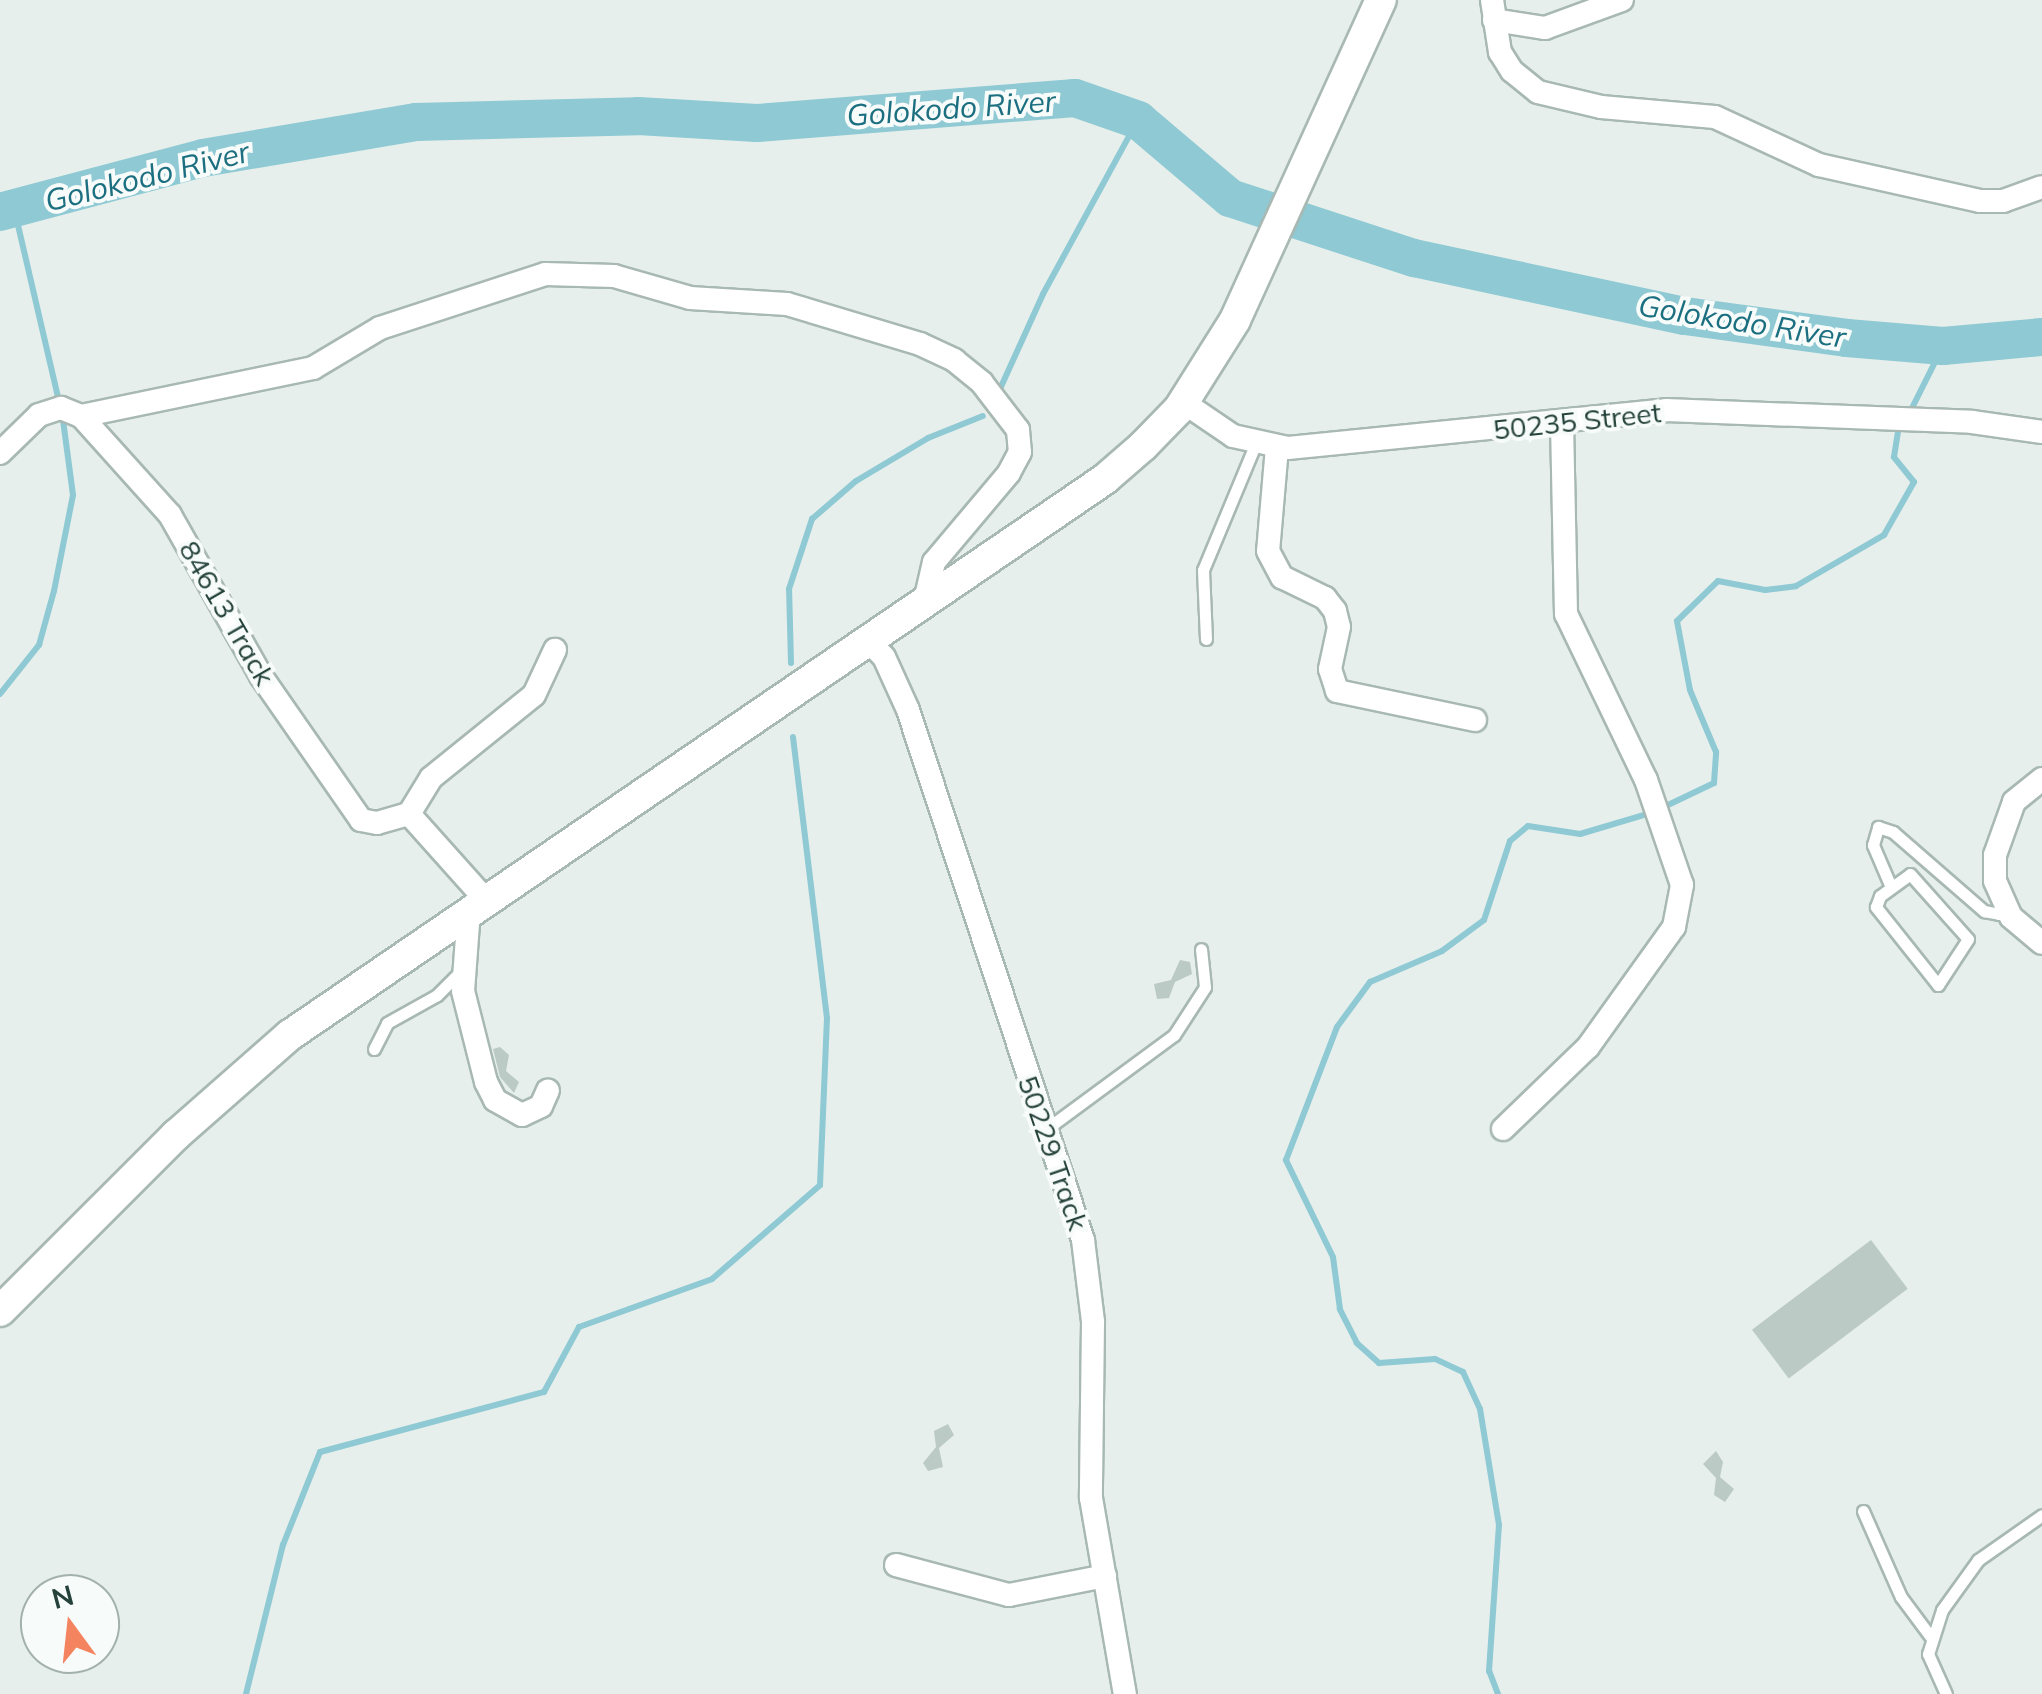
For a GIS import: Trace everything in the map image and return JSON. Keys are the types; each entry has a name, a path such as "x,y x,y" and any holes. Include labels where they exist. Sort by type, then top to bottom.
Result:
{"street":[{"path":"0,1311 236,1081 318,1014 1105,479 1183,402 1260,272 1381,0"},
{"path":"1493,10 1545,28 1622,0"},
{"path":"1493,10 1512,71 1538,92 1602,107 1715,117 1819,165 1980,201 2004,201 2042,187"},
{"path":"0,453 39,415 61,408 81,416 313,368 380,328 545,274 614,276 713,301 786,304 920,344 954,360 982,383 1018,430 1020,452 1009,473 934,562 925,600"},
{"path":"1183,402 1266,446 1268,552 1282,577 1326,598 1335,611 1339,627 1330,670 1336,690 1475,720"},
{"name":"50235 Street","path":"1266,446 1666,410 1972,422 2042,432"},
{"name":"84613 Track","path":"81,416 170,515 262,676 362,820 377,823 409,814"},
{"path":"1503,1129 1588,1046 1674,927 1682,885 1646,780 1566,614 1562,421"},
{"name":"50229 Track","path":"866,639 884,657 908,710 1083,1240 1089,1280 1088,1464 1126,1694"},
{"path":"548,1090 541,1106 522,1116 494,1100 462,970 477,905 409,814 431,778 534,695 555,650"},
{"path":"2042,779 2014,802 2001,828 1995,881 2006,907 2042,943"},
{"path":"896,1565 1010,1594 1105,1576"}],"lane":[{"path":"1206,638 1203,570 1266,446"},
{"path":"1891,887 1873,845 1878,827 1893,832 1984,912 1999,914 2006,907"},
{"path":"1910,874 1965,933 1968,945 1942,982 1932,983 1876,907 1891,887 1910,874"},
{"path":"1045,1130 1174,1035 1205,987 1201,950"},
{"path":"374,1049 387,1023 437,995 462,970"},
{"path":"1863,1511 1901,1596 1930,1636 1932,1673 1946,1694"},
{"path":"1930,1636 1978,1560 2042,1514"}],"building":[{"path":"1180,960 1190,962 1192,974 1175,982 1169,998 1157,999 1154,984 1171,980"},
{"path":"500,1047 509,1055 506,1071 519,1082 514,1093 500,1077 493,1049"},
{"path":"1871,1240 1908,1289 1789,1378 1752,1330"},
{"path":"948,1424 954,1435 939,1448 943,1467 928,1471 923,1463 936,1447 934,1431"},
{"path":"1716,1451 1723,1462 1720,1477 1734,1489 1725,1502 1714,1495 1716,1478 1703,1464"}],"waterway":[{"name":"Golokodo River","path":"0,212 203,158 416,122 638,116 757,123 1075,98 1138,120 1230,198 1414,258 1685,316 1847,338 1943,346 2042,337"},
{"path":"1000,389 1043,294 1138,120"},
{"path":"14,208 59,401"},
{"path":"1910,412 1943,346"},
{"path":"0,694 39,645 54,591 73,495 62,413"},
{"path":"791,663 789,589 812,519 856,481 928,438 983,416"},
{"path":"1668,805 1714,783 1716,752 1690,690 1677,621 1718,581 1765,590 1796,586 1884,535 1914,482 1894,457 1898,432"},
{"path":"246,1694 283,1545 320,1452 544,1392 579,1327 712,1279 820,1185 827,1018 793,737"},
{"path":"1498,1694 1489,1671 1499,1525 1480,1409 1463,1372 1435,1359 1379,1363 1357,1343 1340,1309 1333,1257 1286,1160 1337,1027 1370,982 1442,951 1484,920 1510,841 1528,826 1580,834 1651,813"}]}
